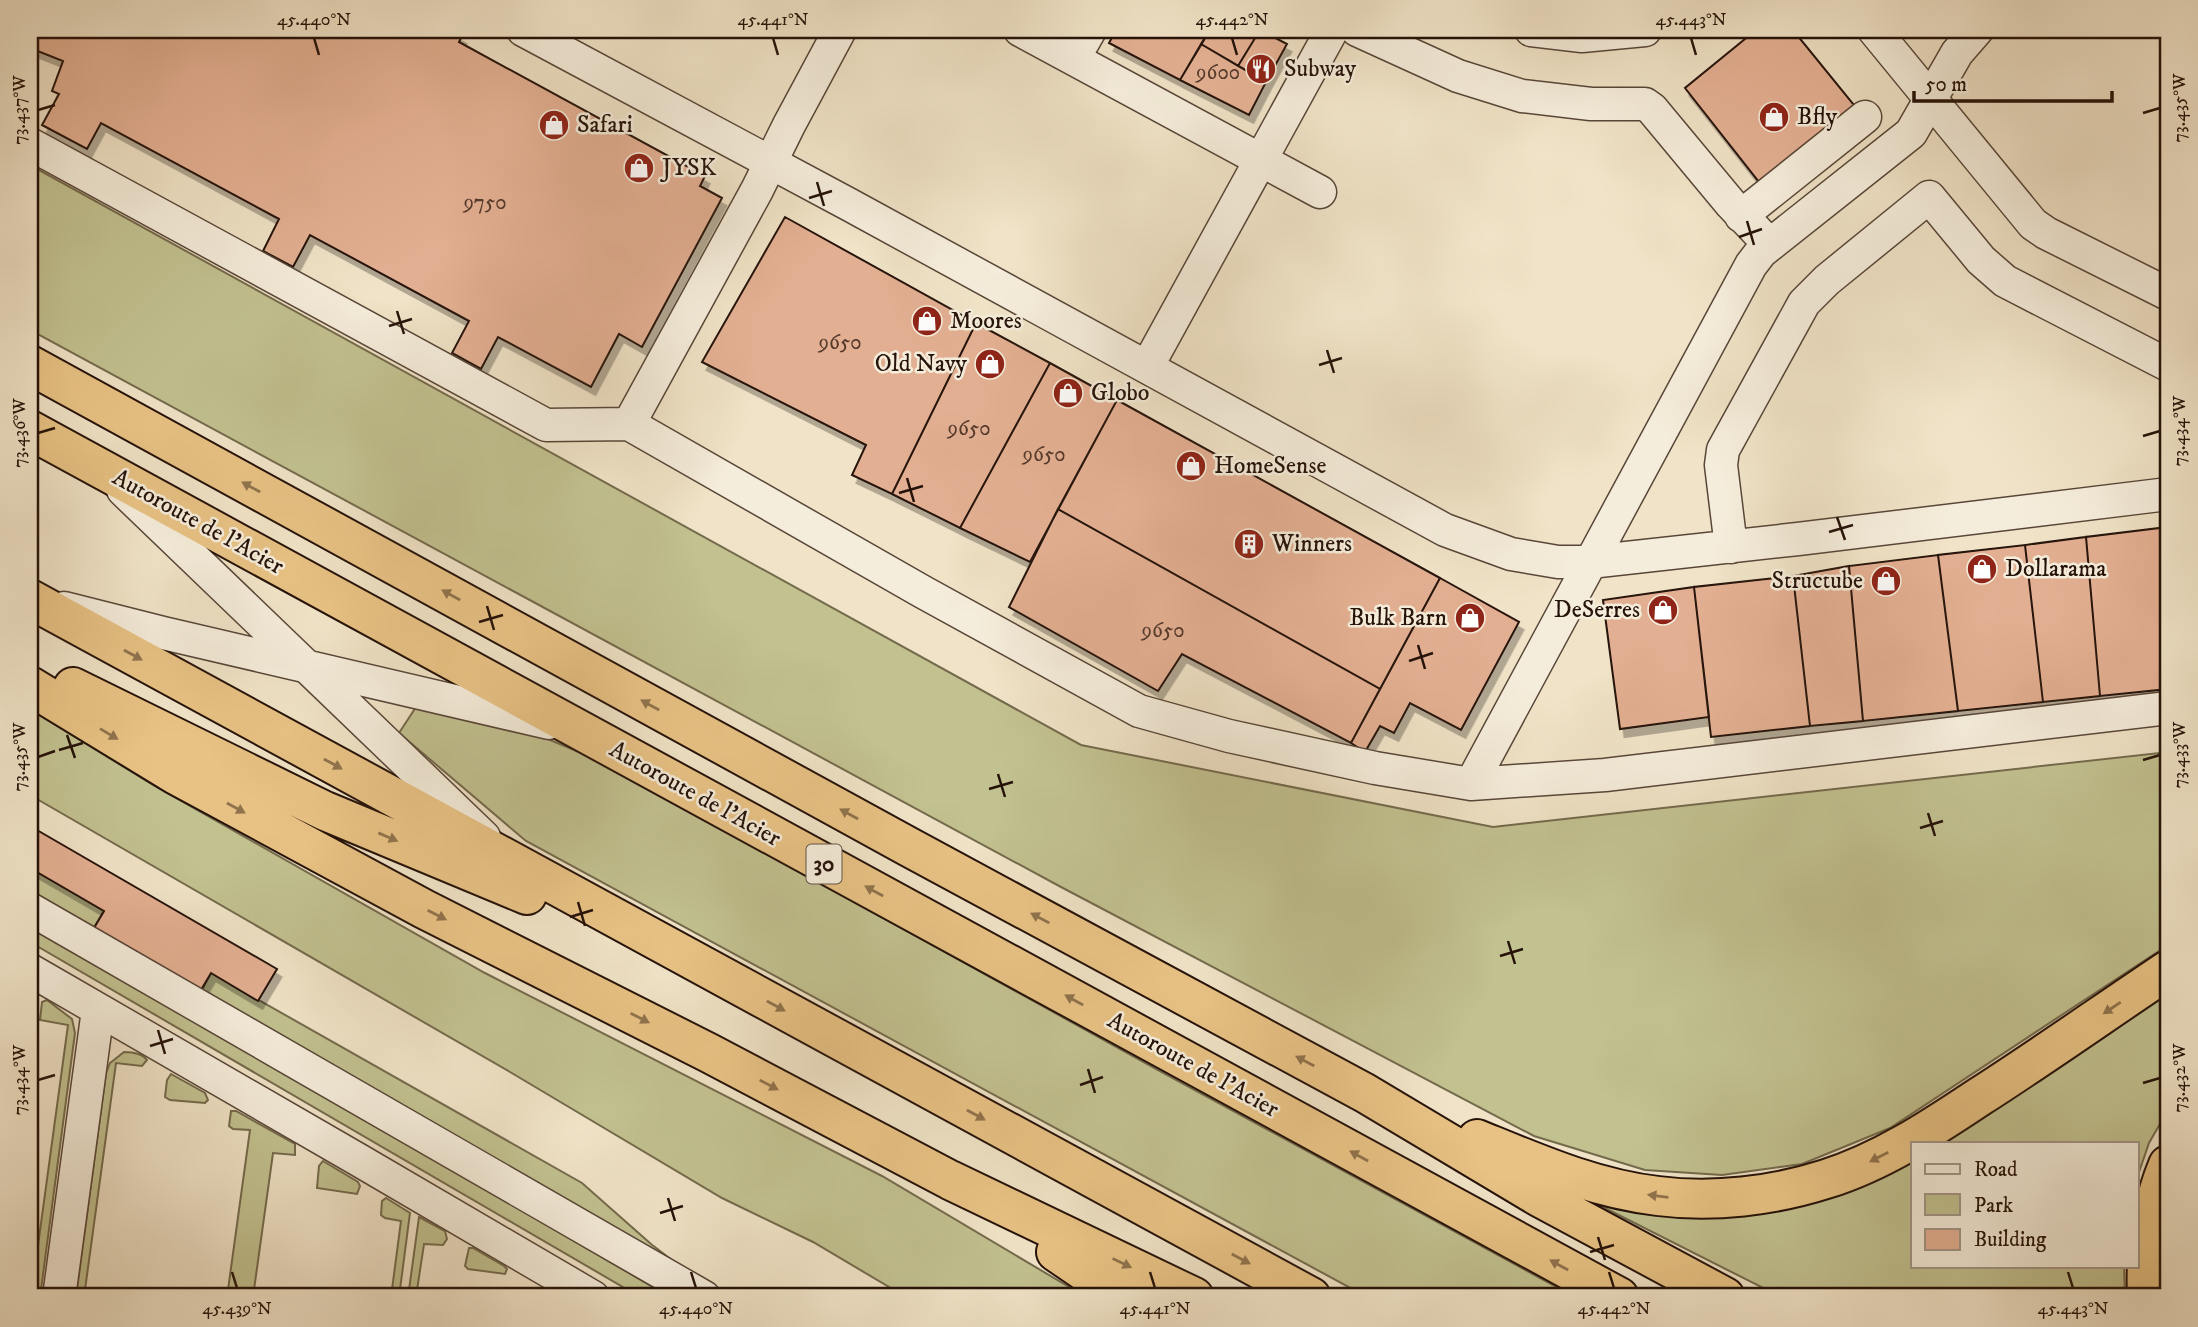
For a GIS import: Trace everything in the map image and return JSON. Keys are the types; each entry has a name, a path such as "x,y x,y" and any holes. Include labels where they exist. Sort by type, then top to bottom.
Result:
{"highway":[{"path":"30,365 897,841 1365,1093 1539,1198 1725,1297"},
{"name":"Autoroute de l'Acier","path":"30,430 1619,1297"},
{"path":"30,599 1311,1297"},
{"path":"30,666 325,811 716,973"},
{"path":"30,686 176,775 424,909 709,1052 950,1180 1194,1297"},
{"path":"1365,1093 1551,1169 1601,1185 1684,1198 1770,1193 1826,1179 1853,1169 1917,1137 2168,970"},
{"path":"2147,1297 2148,1242 2153,1211 2168,1165"},
{"path":"950,1180 1122,1297"}],"street":[{"path":"523,30 1452,534 1489,547 1558,562 1590,562 2168,494"},
{"path":"629,424 840,30"},
{"path":"1020,30 1320,192"},
{"path":"1074,58 1090,30"},
{"path":"1147,367 1332,30"},
{"path":"1357,30 1458,75 1522,96 1591,103 1645,104 1653,108 1741,216 1770,245"},
{"path":"1531,30 1582,36 1645,30"},
{"path":"1874,30 2033,224 2168,294"},
{"path":"1471,784 1751,265 1770,245 1911,132 1957,52 1976,30"},
{"path":"1741,216 1866,117"},
{"path":"30,144 546,425 629,424 923,592 1139,711 1229,736 1375,768 1471,784 1605,775 2168,708"},
{"path":"1731,547 1721,466 1723,450 1804,303 1929,197 1981,260 2005,281 2168,365"},
{"path":"102,470 508,860"},
{"path":"30,599 580,731"},
{"path":"30,909 704,1297"},
{"path":"30,970 593,1297"},
{"path":"59,1297 98,1010"}],"green space":[{"path":"30,165 1081,745 1493,827 2168,752 2168,945 1890,1128 1802,1164 1722,1175 1645,1170 1534,1136 1061,887 30,330"},
{"path":"420,701 504,721 596,759 1575,1297 1367,1297 526,841 399,733"},
{"path":"30,709 153,785 485,973 882,1176 1086,1297 906,1297 813,1242 722,1198 510,1072 30,795"},
{"path":"30,868 104,911 94,928 202,990 211,973 582,1183 651,1244 720,1297 708,1297 30,897"},
{"path":"30,922 669,1297 640,1297 30,942"},
{"path":"2168,990 2168,1110 2149,1143 2138,1175 2138,1142 1943,1142"},
{"path":"47,1000 72,1019 75,1033 40,1297 31,1297 68,1025 40,1020 42,1002"},
{"path":"124,1052 140,1054 147,1060 142,1066 116,1063 84,1297 76,1297 106,1073 110,1063"},
{"path":"171,1074 205,1093 208,1100 205,1103 170,1100 165,1097 167,1080"},
{"path":"231,1111 236,1111 295,1144 295,1155 273,1153 253,1297 227,1297 250,1130 233,1129 229,1126"},
{"path":"1911,1160 1911,1268 2124,1268 2125,1297 1781,1297 1593,1202"},
{"path":"323,1161 358,1182 360,1186 357,1194 317,1188 319,1166"},
{"path":"386,1198 410,1213 399,1297 391,1297 401,1221 381,1215 382,1201"},
{"path":"419,1217 445,1231 447,1239 443,1245 424,1244 416,1297 408,1297"},
{"path":"469,1248 504,1266 507,1269 505,1274 468,1269 465,1266"}],"building":[{"path":"30,30 451,30 462,36 459,42 705,176 700,186 722,198 642,347 619,334 591,387 498,337 481,369 452,353 469,321 310,235 293,267 263,251 279,219 101,123 87,149 42,125 59,94 52,91 63,61 30,48"},
{"path":"1116,30 1210,30 1180,80 1109,43"},
{"path":"1210,30 1260,30 1238,66 1201,44"},
{"path":"1260,30 1287,44 1266,82 1238,66"},
{"name":"Bfly","path":"1756,30 1793,30 1854,105 1759,182 1685,88"},
{"path":"1201,44 1266,82 1249,115 1180,80"},
{"path":"785,217 976,323 892,494 852,475 866,445 702,362"},
{"path":"976,323 1050,363 960,528 892,494"},
{"path":"1050,363 1117,400 1030,562 960,528"},
{"name":"Winners","path":"1117,400 1440,578 1380,689 1058,509"},
{"path":"1058,509 1380,689 1351,743 1182,654 1158,691 1009,607"},
{"path":"2168,527 2168,689 2100,696 2086,537"},
{"path":"2086,537 2100,696 2043,702 2025,545"},
{"path":"2025,545 2043,702 1958,711 1938,555"},
{"path":"1938,555 1958,711 1863,721 1849,566"},
{"path":"1849,566 1863,721 1810,726 1793,576"},
{"path":"1793,576 1810,726 1711,737 1694,587"},
{"path":"1440,578 1519,622 1461,730 1410,703 1394,733 1380,726 1365,752 1351,743"},
{"path":"1694,587 1709,717 1620,729 1603,600"},
{"path":"30,826 277,969 258,1001 211,973 201,990 94,928 104,911 30,868"}],"place":[{"name":"Subway","path":"1261,69"},
{"name":"Bfly","path":"1774,117"},
{"name":"Safari","path":"554,125"},
{"name":"JYSK","path":"639,168"},
{"name":"Moores","path":"927,321"},
{"name":"Old Navy","path":"990,364"},
{"name":"Globo","path":"1068,393"},
{"name":"HomeSense","path":"1191,466"},
{"name":"Winners","path":"1249,544"},
{"name":"Dollarama","path":"1982,569"},
{"name":"Structube","path":"1886,581"},
{"name":"DeSerres","path":"1663,610"},
{"name":"Bulk Barn","path":"1470,618"}]}
